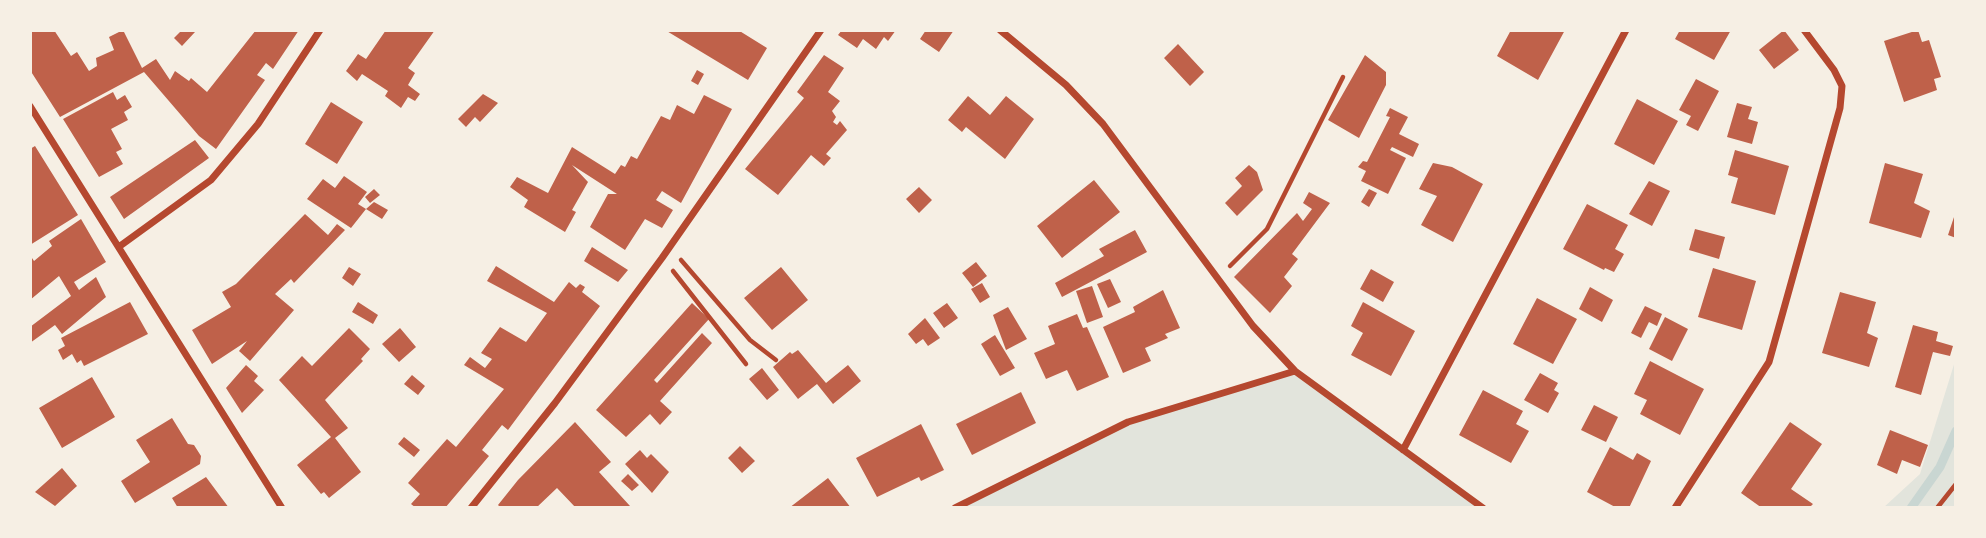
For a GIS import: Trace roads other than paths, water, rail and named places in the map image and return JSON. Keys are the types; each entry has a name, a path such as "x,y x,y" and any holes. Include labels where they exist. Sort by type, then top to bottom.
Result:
{"street":[{"path":"120,246 211,180 258,124 320,30"},
{"path":"471,508 663,258 821,30"},
{"path":"1000,30 1066,85 1103,124 1216,279 1253,326 1295,371 1483,508"},
{"path":"1403,450 1626,30"},
{"path":"1675,508 1769,362 1840,108 1842,86 1834,70 1804,30"},
{"path":"30,106 282,508"},
{"path":"955,508 1128,422 1295,371"}],"waterway":[{"path":"1911,508 1940,467 1956,431"}]}
